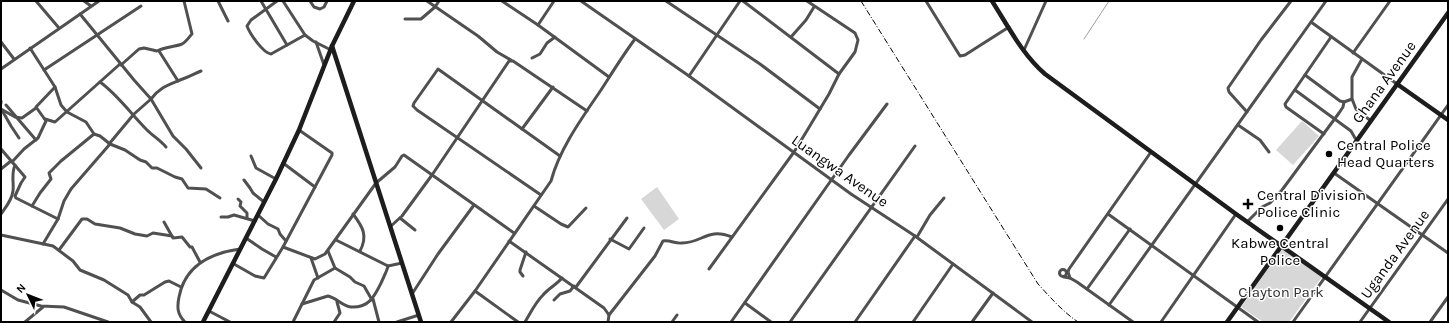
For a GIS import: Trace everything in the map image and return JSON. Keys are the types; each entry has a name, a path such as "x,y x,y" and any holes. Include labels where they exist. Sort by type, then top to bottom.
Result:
{"main road":[{"path":"203,322 234,264 276,179 299,130 332,48 354,1"},
{"path":"992,1 1024,50 1036,66 1045,74 1324,278 1389,322"},
{"name":"Ghana Avenue","path":"1227,322 1448,13"},
{"path":"332,48 421,322"},
{"path":"1397,84 1448,120"}],"street":[{"path":"36,1 59,28"},
{"path":"84,1 91,6"},
{"path":"1,69 99,1"},
{"path":"44,119 55,122 139,49 144,48 156,52 182,44 192,34 184,1"},
{"path":"218,1 228,21"},
{"path":"261,1 287,45"},
{"path":"277,1 248,22 248,29 264,51 268,54 277,51 305,35"},
{"path":"283,1 305,35 316,42 332,48"},
{"path":"310,1 314,7 320,9 324,7 327,1"},
{"path":"427,1 478,36 497,52 553,87 587,111"},
{"path":"405,19 421,19 436,7 439,1"},
{"path":"502,1 610,77"},
{"path":"538,25 554,1"},
{"name":"Luangwa Avenue","path":"581,1 689,76 871,207 916,237 1032,322"},
{"path":"587,5 590,1"},
{"path":"666,1 760,64 820,109"},
{"path":"689,76 741,1 839,74"},
{"path":"709,269 794,152 829,94 839,74 855,52 858,45 857,36 855,33 807,1"},
{"path":"926,1 960,56 965,55 1009,27"},
{"path":"1024,50 1046,1"},
{"path":"1247,112 1229,92 1228,88 1261,40 1291,1"},
{"path":"1109,305 1326,1"},
{"path":"1353,53 1390,1"},
{"path":"44,70 141,6"},
{"path":"791,37 806,20 814,7"},
{"path":"80,14 120,64 151,99 173,136 186,149 201,168"},
{"path":"1311,22 1397,84"},
{"path":"1324,134 1285,106 1285,103 1332,37"},
{"path":"532,58 540,54 547,43 555,38"},
{"path":"451,322 475,291 551,181 560,156 587,111 635,39"},
{"path":"1,42 14,59"},
{"path":"316,42 324,67"},
{"path":"30,48 55,87 59,103 67,112 86,122 94,134 100,136 109,144 125,150 140,160 146,162 152,168 157,168 175,178 182,179 190,189 206,189 220,198"},
{"path":"159,50 178,81"},
{"path":"1362,59 1352,77 1352,99 1356,109 1371,122"},
{"path":"391,226 400,218 432,175 511,60"},
{"path":"541,195 413,106 438,68 560,156"},
{"path":"43,244 58,219 64,201 71,189 134,114 164,87 172,82 201,71"},
{"path":"1305,75 1340,101 1344,102 1352,99"},
{"path":"100,82 116,96 149,132 166,147"},
{"path":"2,110 17,117 23,118 36,108 55,87"},
{"path":"522,129 553,87"},
{"path":"1295,90 1351,131 1354,138 1358,140"},
{"path":"1247,222 1262,207 1270,203 1282,190 1324,134 1343,107 1344,102"},
{"path":"731,322 887,104"},
{"path":"6,105 36,140"},
{"path":"1293,322 1448,105"},
{"path":"1,169 13,162 24,149 40,135 45,122 36,108"},
{"path":"2,110 18,138"},
{"path":"1238,126 1260,140 1269,152"},
{"path":"234,264 255,276 264,278 286,241 332,154 299,130"},
{"path":"32,206 50,179 49,173 61,161 94,134"},
{"path":"790,322 915,146"},
{"path":"1,149 26,177 21,182 15,197 58,219"},
{"path":"1064,277 1067,275 1067,270 1151,152"},
{"path":"283,246 315,259 328,251 376,183 395,167 404,155 514,233"},
{"path":"252,156 254,167 276,179"},
{"path":"1,214 9,203 13,192 13,162"},
{"path":"283,163 315,187"},
{"path":"1334,172 1448,253"},
{"path":"244,180 253,193 264,202"},
{"path":"855,322 944,198"},
{"path":"238,199 241,202 240,206 247,213 247,218"},
{"name":"Uganda Avenue","path":"1360,322 1448,199"},
{"path":"412,294 438,254 474,205"},
{"path":"534,206 568,227 586,208"},
{"path":"353,214 362,227 364,244 360,251"},
{"path":"1108,214 1258,322"},
{"path":"1161,322 1236,214"},
{"path":"221,217 234,215 255,221"},
{"path":"258,215 268,224 278,229 286,241"},
{"path":"400,218 415,230"},
{"path":"554,300 560,294 570,291 575,286 627,218"},
{"path":"59,250 82,219 87,219 95,224 120,228 135,234 147,236 153,232 172,236 174,238 183,238 196,252 200,262"},
{"path":"164,222 172,236"},
{"path":"610,239 629,249 644,228"},
{"path":"1087,289 1130,229"},
{"path":"608,322 610,315 655,256 663,241 672,240 680,244 717,233 732,237"},
{"path":"1,235 53,246 73,261 80,270 97,276 114,285 128,295 132,302 140,307 151,322"},
{"path":"246,238 276,257"},
{"path":"336,240 388,266 402,263"},
{"path":"509,241 575,286 604,308 610,315"},
{"path":"185,322 180,317 178,312 181,287 190,272 200,262 210,257 241,248"},
{"path":"328,251 335,268 350,277 355,282 364,286 372,299 379,322"},
{"path":"523,276 520,270 525,259 526,252"},
{"path":"311,258 318,278"},
{"path":"913,322 953,264"},
{"path":"302,304 325,296 332,297 337,301 351,307 362,305 372,299 388,266"},
{"path":"293,322 314,280 335,268"},
{"path":"1064,277 1061,276 1061,270 1067,270"},
{"path":"1067,270 1070,276 1133,322"},
{"path":"1064,277 1070,276"},
{"path":"525,322 535,303 550,287 562,278"},
{"path":"132,302 140,295 144,295 165,282 169,281 181,287"},
{"path":"1,291 6,292 18,300 44,306 64,307 108,322"},
{"path":"475,291 518,322"},
{"path":"972,322 993,293"},
{"path":"1430,322 1448,297"},
{"path":"334,322 340,313 337,301"},
{"path":"745,303 771,322"},
{"path":"24,322 44,306"},
{"path":"209,311 230,322"},
{"path":"397,322 419,315"},
{"path":"672,322 677,315"},
{"path":"508,322 510,316"}],"green space":[{"path":"1302,121 1319,136 1293,165 1276,150"},
{"path":"657,187 679,219 664,230 641,199"},
{"name":"Clayton Park","path":"1282,249 1322,277 1289,322 1263,322 1241,307"}],"waterway":[{"path":"1084,39 1109,1"}],"railway":[{"path":"861,1 1038,284 1062,309 1078,322"}],"place":[{"name":"Central Police Head Quarters","path":"1329,154"},
{"name":"Central Division Police Clinic","path":"1248,204"},
{"name":"Kabwe Central Police","path":"1280,228"}]}
